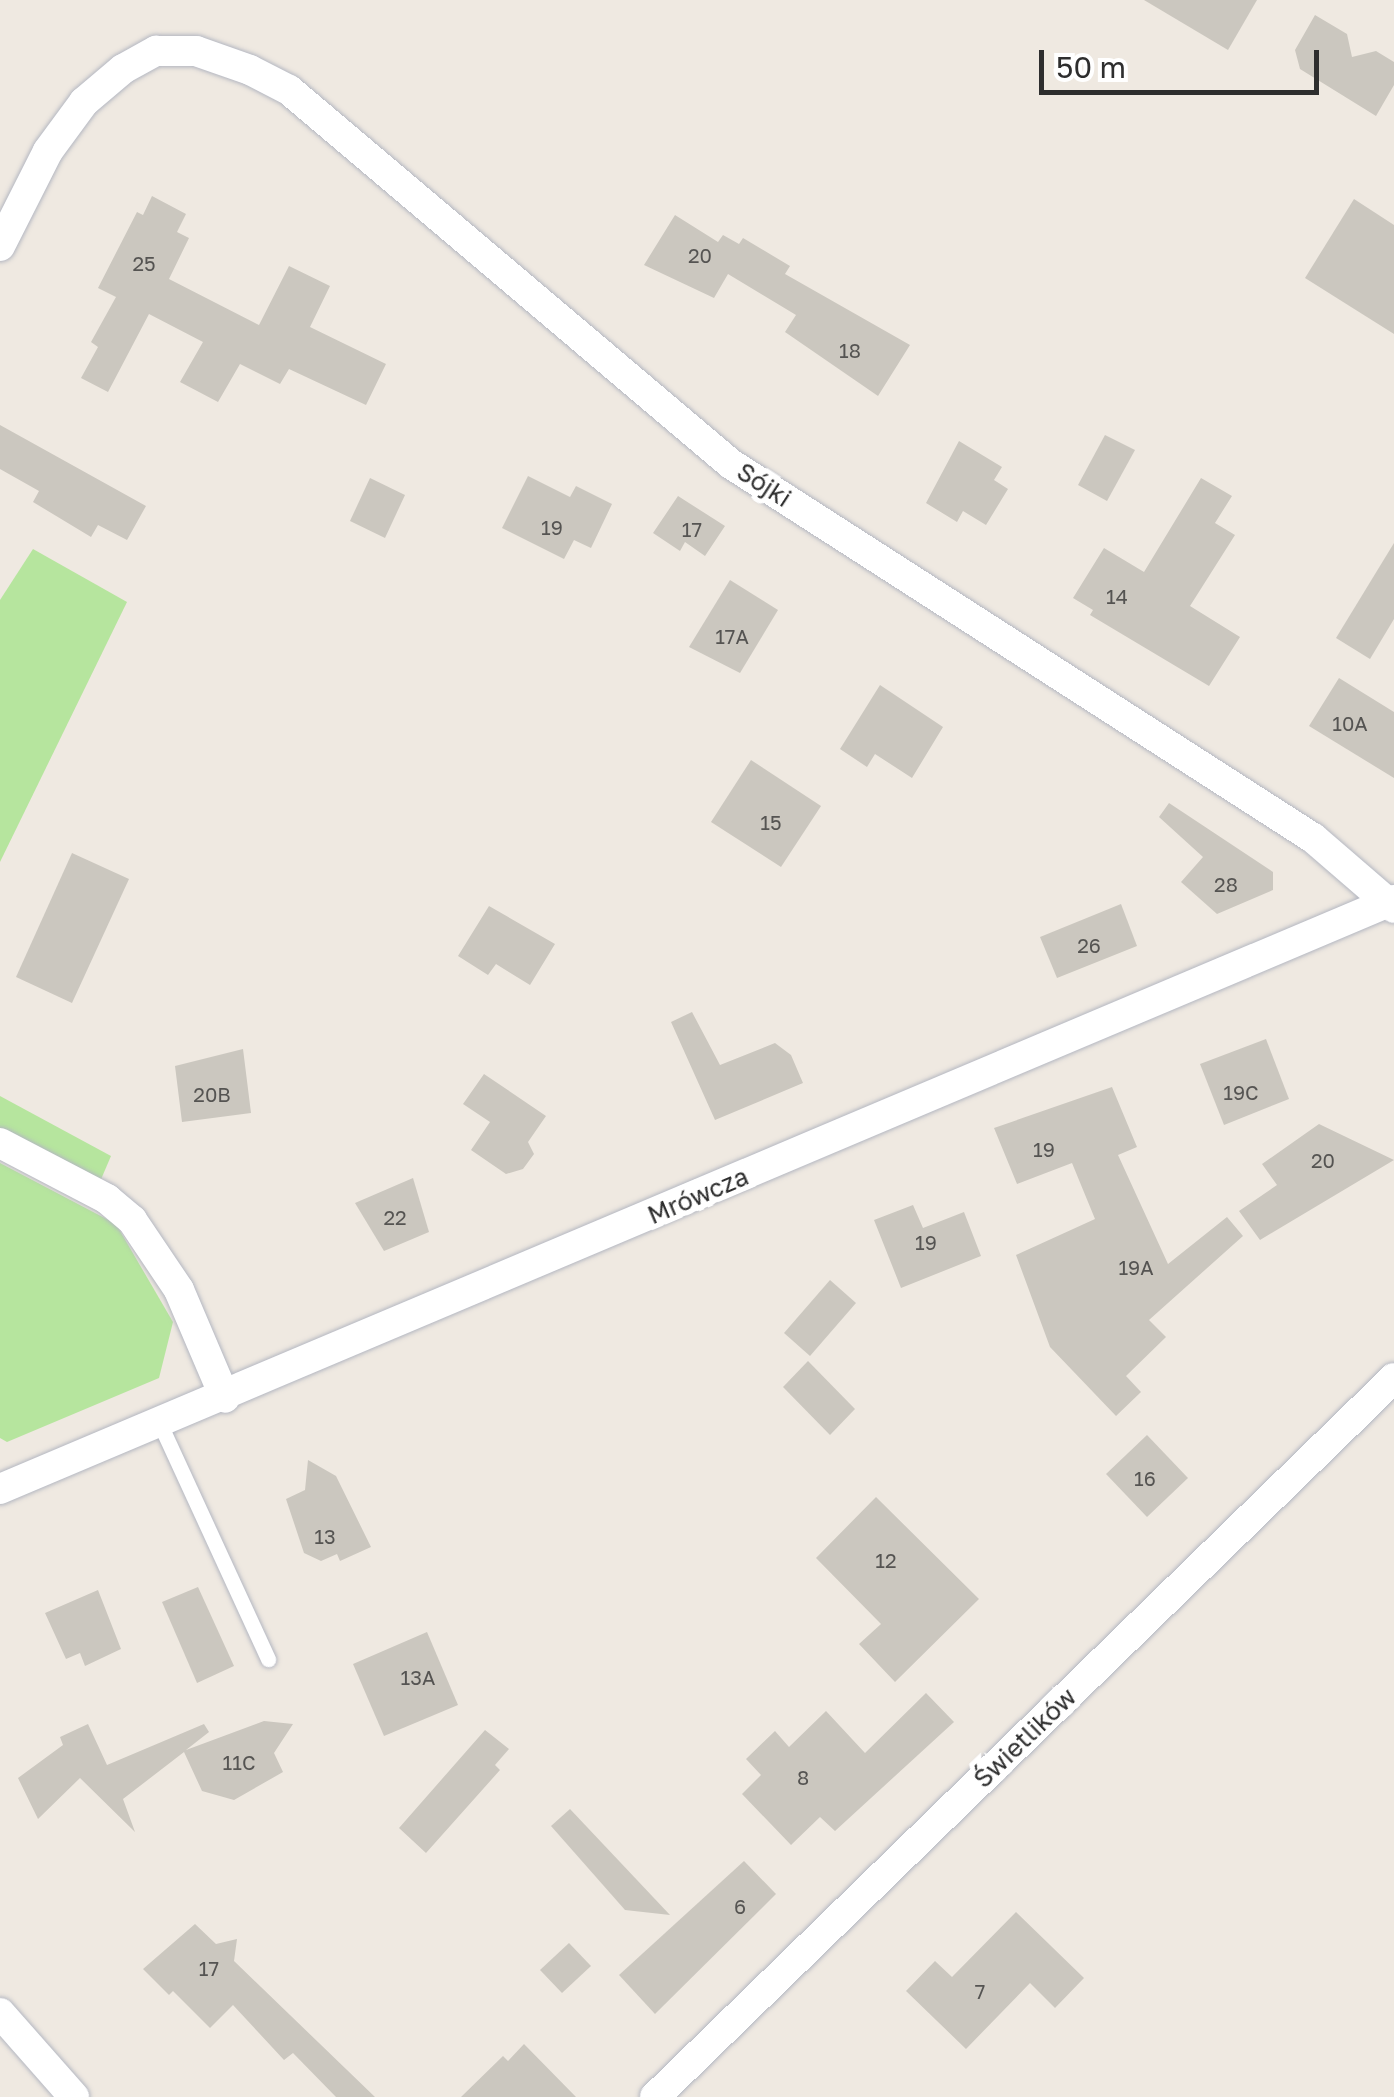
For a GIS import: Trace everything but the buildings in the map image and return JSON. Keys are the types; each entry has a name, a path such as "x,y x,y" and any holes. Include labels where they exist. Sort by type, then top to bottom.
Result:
{"street":[{"name":"Sójki","path":"0,246 48,151 84,102 156,51 196,51 289,90 705,445 1313,838 1392,903"},
{"name":"Mrówcza","path":"0,1490 1392,903"},
{"path":"0,1144 107,1199 132,1220 179,1290 225,1398"},
{"name":"Świetlików","path":"655,2097 1394,1378"},
{"path":"0,2013 74,2097"}],"lane":[{"path":"160,1424 268,1659"}],"green space":[{"path":"33,549 127,602 0,862 0,600"},
{"path":"0,1096 111,1156 99,1184 0,1132"},
{"path":"0,1163 116,1224 173,1322 159,1378 7,1442 0,1438"}]}
